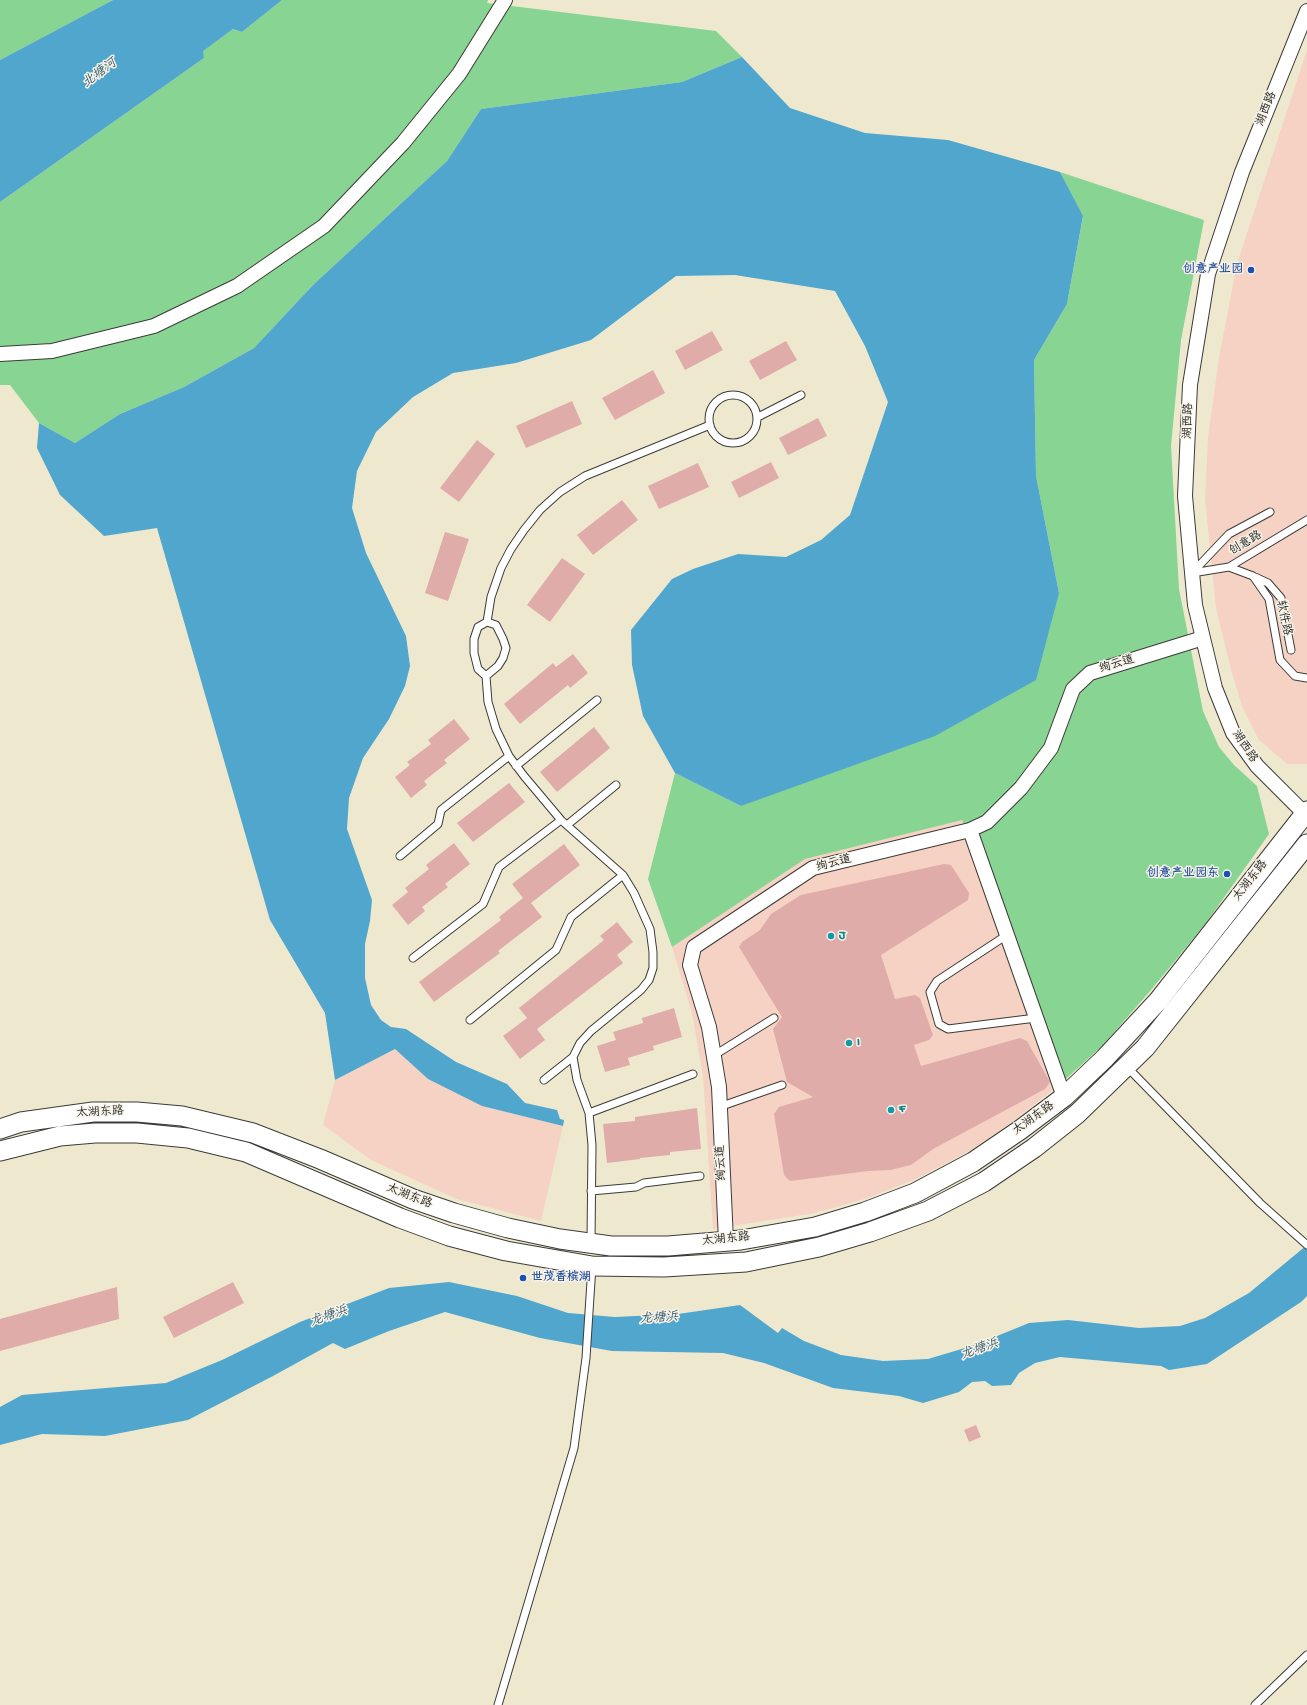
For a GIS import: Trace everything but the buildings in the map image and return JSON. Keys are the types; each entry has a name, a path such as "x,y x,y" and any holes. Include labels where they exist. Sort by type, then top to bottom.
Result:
{"main road":[{"name":"太湖东路","path":"0,1129 21,1122 93,1112 137,1112 182,1116 253,1133 320,1159 413,1199 454,1213 508,1228 560,1239 611,1246 668,1246 726,1241 815,1227 865,1212 915,1193 973,1162 1020,1130 1064,1097 1105,1058 1158,1001 1306,813"},
{"name":"太湖东路","path":"0,1151 60,1136 95,1133 138,1133 188,1138 246,1152 400,1218 449,1236 506,1251 592,1266 664,1267 746,1262 819,1247 870,1232 928,1211 984,1182 1034,1148 1077,1114 1127,1067 1172,1016 1307,844"}],"street":[{"path":"0,354 52,351 154,326 237,286 324,226 404,143 459,74 505,0"},
{"name":"湖西路","path":"1306,813 1257,766 1233,733 1215,688 1195,605 1185,496 1190,385 1208,274 1242,172 1307,11"},
{"name":"绚云道","path":"726,1241 719,1088 709,1027 690,965 694,947 813,868 970,830 987,822 1021,788 1051,748 1073,689 1090,673 1203,638"},
{"path":"970,830 1064,1097"}],"lane":[{"path":"731,395 741,396 750,401 755,408 758,417 752,434 745,440 737,443 728,443 713,433 710,425 709,414 713,405 721,398 731,395"},
{"path":"758,417 800,395"},
{"path":"487,622 491,597 501,568 511,549 532,520 560,492 585,476 710,425"},
{"path":"1192,573 1230,534 1270,512"},
{"name":"创意路","path":"1192,573 1230,567 1307,520"},
{"path":"1230,567 1268,583 1281,598 1291,650"},
{"name":"软件路","path":"1253,576 1269,599 1280,660 1295,676 1307,678"},
{"path":"486,676 498,666 503,658 506,648 503,638 496,625 487,622 478,627 474,638 474,653 478,669 486,676 488,702 496,729 509,756 561,820 622,875 634,893 650,929 653,952 653,968 648,980 641,990 591,1031 580,1044 573,1057 544,1080"},
{"path":"516,766 597,700"},
{"path":"400,856 438,824 441,810 509,756"},
{"path":"567,825 616,785"},
{"path":"413,958 483,904 499,868 561,820"},
{"path":"470,1020 556,950 570,917 622,875"},
{"path":"1007,935 937,981 930,992 939,1024 948,1029 1036,1018"},
{"path":"713,1056 774,1018"},
{"path":"573,1057 576,1080 589,1113 592,1145 591,1243"},
{"path":"1127,1067 1260,1204 1307,1245"},
{"path":"589,1113 693,1074"},
{"path":"720,1107 782,1085"},
{"path":"591,1191 700,1176"},
{"path":"498,1705 574,1448 586,1358 592,1266"},
{"path":"1255,1705 1307,1655"}],"shaded area":[{"path":"1307,50 1307,764 1287,764 1259,740 1242,706 1230,666 1216,608 1205,499 1208,438 1219,358 1237,264"},
{"path":"962,820 1057,1087 1009,1124 973,1149 918,1178 868,1198 815,1213 713,1229 703,1076 692,1013 672,947 805,859"},
{"path":"395,1049 428,1079 482,1106 563,1126 541,1221 457,1199 371,1160 323,1125 335,1080"}],"green space":[{"path":"0,0 113,0 0,60"},
{"path":"282,0 488,0 487,3 716,31 742,57 682,82 481,109 447,161 313,285 254,348 184,387 120,414 75,443 39,423 10,385 0,385 0,202 204,58 202,51 233,29 242,32"},
{"path":"1060,172 1204,220 1181,340 1171,446 1179,589 1203,711 1219,747 1234,765 1257,786 1269,834 1206,923 1151,990 1103,1045 1057,1087 962,820 805,859 672,947 648,879 675,773 741,806 1059,593 1036,476 1034,360 1067,304 1083,217"}],"water":[{"name":"北塘河","path":"113,0 282,0 242,32 233,29 203,51 204,58 0,202 0,60"},
{"path":"742,57 790,108 865,133 948,140 1060,172 1083,216 1067,304 1034,360 1036,476 1059,593 1036,680 935,736 741,806 675,773 643,716 632,665 631,630 672,579 693,569 738,554 786,557 821,540 850,515 888,402 865,346 835,291 735,275 676,276 591,340 516,363 453,373 413,397 376,432 357,471 352,508 366,553 406,636 410,666 405,686 389,719 363,758 349,798 347,829 372,900 370,921 365,944 365,978 371,1005 381,1020 391,1027 406,1029 456,1062 507,1084 525,1103 557,1110 560,1119 564,1120 563,1126 482,1106 428,1079 395,1049 335,1080 325,1013 270,920 157,528 104,536 60,495 37,448 39,423 75,443 120,414 184,387 254,348 313,285 447,161 481,109 682,82"},
{"name":"龙塘浜","path":"1307,1245 1307,1296 1301,1302 1207,1364 1169,1370 1161,1366 1060,1357 1035,1363 1019,1373 1011,1385 992,1386 985,1381 972,1382 959,1392 923,1403 899,1396 833,1388 764,1363 723,1353 612,1351 540,1338 445,1312 389,1331 345,1349 333,1343 188,1420 105,1436 42,1434 0,1445 0,1407 22,1395 166,1383 222,1360 300,1322 389,1288 449,1282 517,1296 568,1313 615,1317 678,1314 740,1305 778,1333 782,1328 804,1341 841,1355 883,1361 928,1359 975,1345 1029,1323 1068,1320 1139,1328 1180,1326 1205,1318 1249,1293"}],"place":[{"name":"创意产业园","path":"1251,270"},
{"name":"创意产业园东","path":"1227,874"},
{"name":"J","path":"831,936"},
{"name":"I","path":"849,1043"},
{"name":"F","path":"891,1110"},
{"name":"世茂香槟湖","path":"523,1278"}]}
